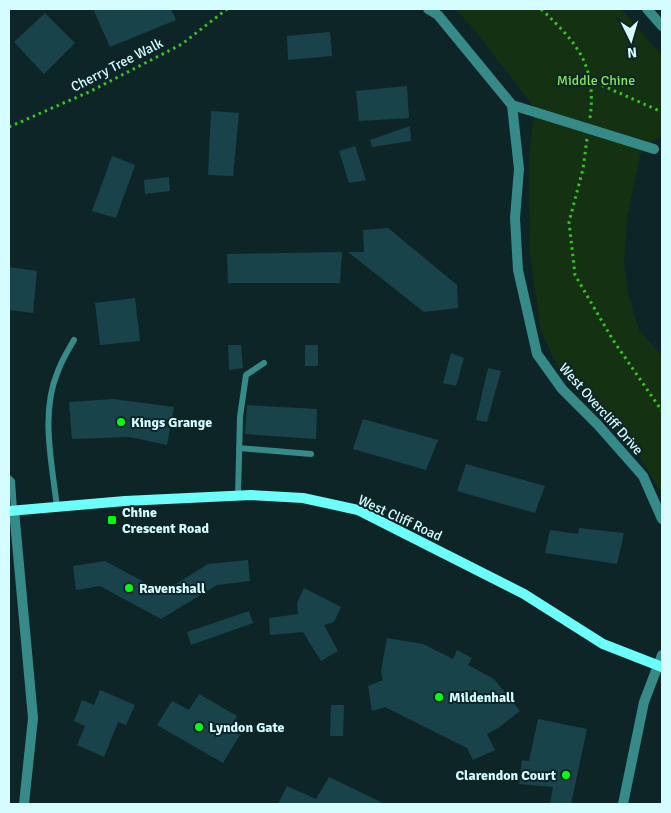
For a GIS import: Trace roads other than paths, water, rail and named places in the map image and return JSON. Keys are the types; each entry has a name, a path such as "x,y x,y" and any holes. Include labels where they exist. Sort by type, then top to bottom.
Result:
{"street":[{"path":"428,9 438,15 512,106 658,150"},
{"path":"646,9 662,26"},
{"name":"West Overcliff Drive","path":"512,106 519,169 515,218 518,270 536,354 562,389 598,425 643,476 662,519"},
{"name":"West Cliff Road","path":"11,511 125,501 238,496 303,498 358,510 524,594 603,644 660,667"},
{"path":"11,511 33,718 24,804"},
{"path":"623,804 644,702 660,667 662,655"}],"lane":[{"path":"57,507 48,431 50,400 57,372 74,340"},
{"path":"238,496 239,448 246,375 264,364"},
{"path":"239,448 311,454"},
{"path":"9,478 12,482 11,511"}],"place":[{"name":"Kings Grange","path":"121,422"},
{"name":"Chine Crescent Road","path":"112,520"},
{"name":"Ravenshall","path":"129,588"},
{"name":"Mildenhall","path":"439,697"},
{"name":"Lyndon Gate","path":"199,727"},
{"name":"Clarendon Court","path":"566,775"}],"park label":[{"name":"Middle Chine","path":"596,80"}]}
